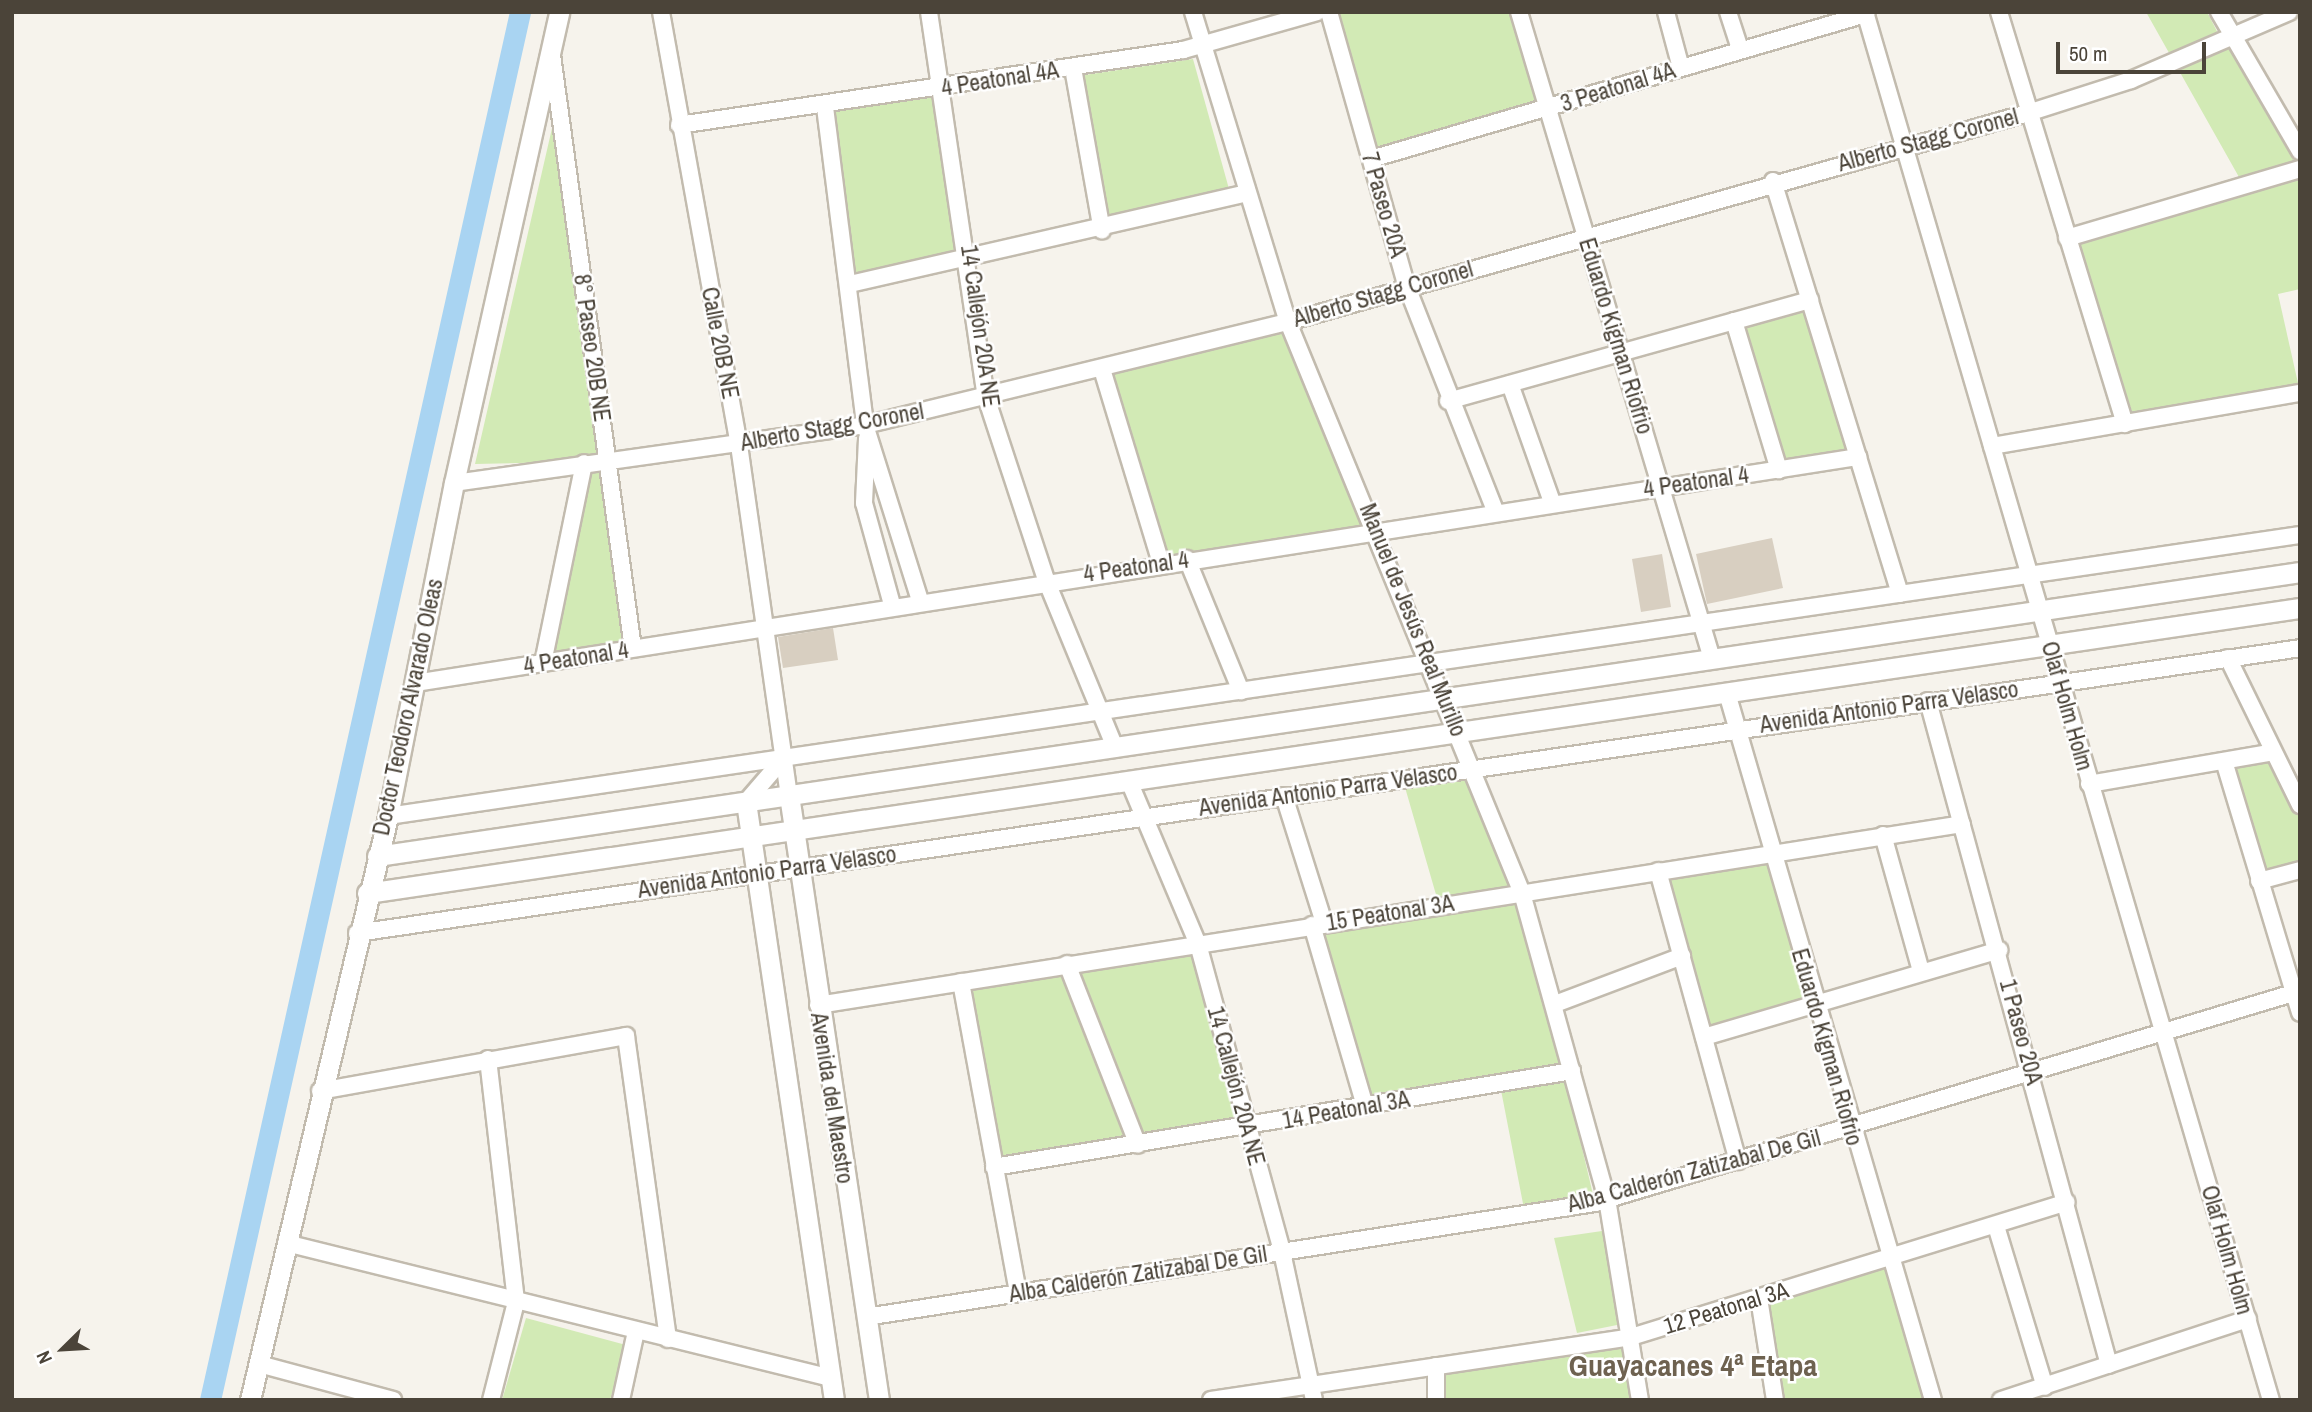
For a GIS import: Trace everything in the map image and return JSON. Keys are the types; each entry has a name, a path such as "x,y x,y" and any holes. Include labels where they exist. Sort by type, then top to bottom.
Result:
{"street":[{"name":"Doctor Teodoro Alvarado Oleas","path":"250,1400 357,933 388,816 454,483 559,12"},
{"name":"Calle 20B NE","path":"661,12 679,125 739,444 789,795"},
{"name":"14 Callejón 20A NE","path":"929,12 971,261 986,397 1046,580 1115,747"},
{"name":"Manuel de Jesús Real Murillo","path":"1193,12 1288,322 1376,530 1427,664 1476,768 1522,892 1607,1199 1640,1400"},
{"name":"4 Peatonal 4A","path":"679,125 825,107 1202,46 1317,12"},
{"name":"7 Paseo 20A","path":"1329,12 1407,287 1448,401 1495,510"},
{"name":"Eduardo Kigman Riofrio","path":"1519,12 1619,353 1664,487 1712,659"},
{"path":"1666,12 1681,68"},
{"path":"1728,12 1740,50"},
{"path":"1999,12 2125,424"},
{"path":"2219,12 2300,151"},
{"name":"Alberto Stagg Coronel","path":"454,483 584,463 866,431 986,397 1288,322 1773,181 1905,148 2028,113 2131,80 2288,12"},
{"name":"3 Peatonal 4A","path":"1371,159 1866,13"},
{"name":"Olaf Holm Holm","path":"1866,13 2089,785 2271,1400"},
{"name":"8° Paseo 20B NE","path":"551,47 633,649"},
{"path":"1073,68 1102,230"},
{"path":"825,107 850,284 866,431 864,503 892,605"},
{"path":"2067,238 2300,169"},
{"path":"1773,181 1900,594"},
{"path":"850,284 971,261 1248,193"},
{"path":"1448,401 1810,300"},
{"path":"1734,321 1779,470"},
{"path":"1101,369 1161,563"},
{"path":"1510,384 1552,502"},
{"path":"1992,446 2300,393"},
{"path":"866,431 920,600"},
{"name":"4 Peatonal 4","path":"415,683 767,629 1046,580 1858,457"},
{"path":"543,663 584,463"},
{"path":"388,816 2300,535"},
{"path":"1188,559 1241,691"},
{"path":"377,856 2300,572"},
{"name":"Avenida Antonio Parra Velasco","path":"367,893 2300,608"},
{"name":"Avenida Antonio Parra Velasco","path":"357,933 1927,701 2300,649"},
{"path":"2228,658 2269,753 2300,805"},
{"name":"Eduardo Kigman Riofrio","path":"1727,693 1850,1128 1933,1400"},
{"name":"1 Paseo 20A","path":"1927,701 2033,1073 2109,1365"},
{"path":"2089,785 2269,753"},
{"path":"746,802 784,758"},
{"path":"2224,761 2259,881 2297,992 2300,1013"},
{"name":"14 Callejón 20A NE","path":"1129,781 1198,944 1282,1251 1313,1392"},
{"name":"Avenida del Maestro","path":"789,795 818,1005 879,1400"},
{"path":"1284,796 1366,1106"},
{"name":"Avenida del Maestro","path":"746,802 834,1400"},
{"name":"15 Peatonal 3A","path":"818,1005 1962,824"},
{"path":"1883,835 1922,971"},
{"path":"2259,881 2300,870"},
{"path":"1658,871 1738,1161"},
{"path":"1704,1037 1999,950"},
{"path":"1555,1004 1682,956"},
{"path":"1067,964 1138,1145"},
{"path":"961,982 1018,1293"},
{"name":"Alba Calderón Zatizabal De Gil","path":"866,1317 1607,1199 2165,1036 2297,992"},
{"path":"320,1091 626,1036 668,1339"},
{"path":"488,1059 516,1302 491,1400"},
{"name":"14 Peatonal 3A","path":"994,1167 1248,1128 1572,1071"},
{"name":"12 Peatonal 3A","path":"1211,1400 1313,1392 1436,1366 1631,1337 2067,1202"},
{"path":"1996,1226 2045,1387"},
{"path":"286,1243 831,1378"},
{"path":"1759,1297 1775,1400"},
{"path":"2001,1400 2248,1319"},
{"path":"621,1400 636,1331"},
{"path":"259,1363 393,1400"},
{"path":"1436,1366 1436,1400"}],"green space":[{"path":"1329,12 1519,12 1547,108 1371,159"},
{"path":"2146,12 2207,12 2222,41 2232,37 2300,151 2300,169 2244,186"},
{"path":"1193,59 1229,189 1101,222 1071,77"},
{"path":"941,88 971,261 850,284 825,107"},
{"path":"558,102 633,648 543,663 585,463 597,461 475,464"},
{"path":"2300,177 2300,289 2278,294 2300,392 2133,415 2078,244"},
{"path":"1810,300 1858,457 1779,470 1734,321"},
{"path":"1288,322 1376,530 1161,563 1102,369"},
{"path":"2269,753 2300,805 2300,870 2259,881 2224,762"},
{"path":"1476,768 1522,893 1595,1203 1525,1214 1500,1085 1365,1106 1312,926 1439,905 1402,777"},
{"path":"1773,856 1814,1004 1704,1037 1658,871"},
{"path":"1197,944 1247,1125 994,1166 961,982"},
{"path":"1602,1231 1627,1323 1577,1333 1554,1238"},
{"path":"1889,1257 1933,1400 1775,1400 1759,1298"},
{"path":"526,1318 626,1345 610,1400 502,1400"},
{"path":"1631,1337 1632,1400 1436,1400 1436,1366"}],"building":[{"path":"1772,538 1783,588 1707,604 1696,554"},
{"path":"1662,554 1671,607 1641,612 1632,559"},
{"path":"833,628 838,660 783,668 778,637"}],"waterway":[{"path":"210,1400 520,12"}],"district":[{"name":"Guayacanes 4ª Etapa","path":"1693,1365"}]}
